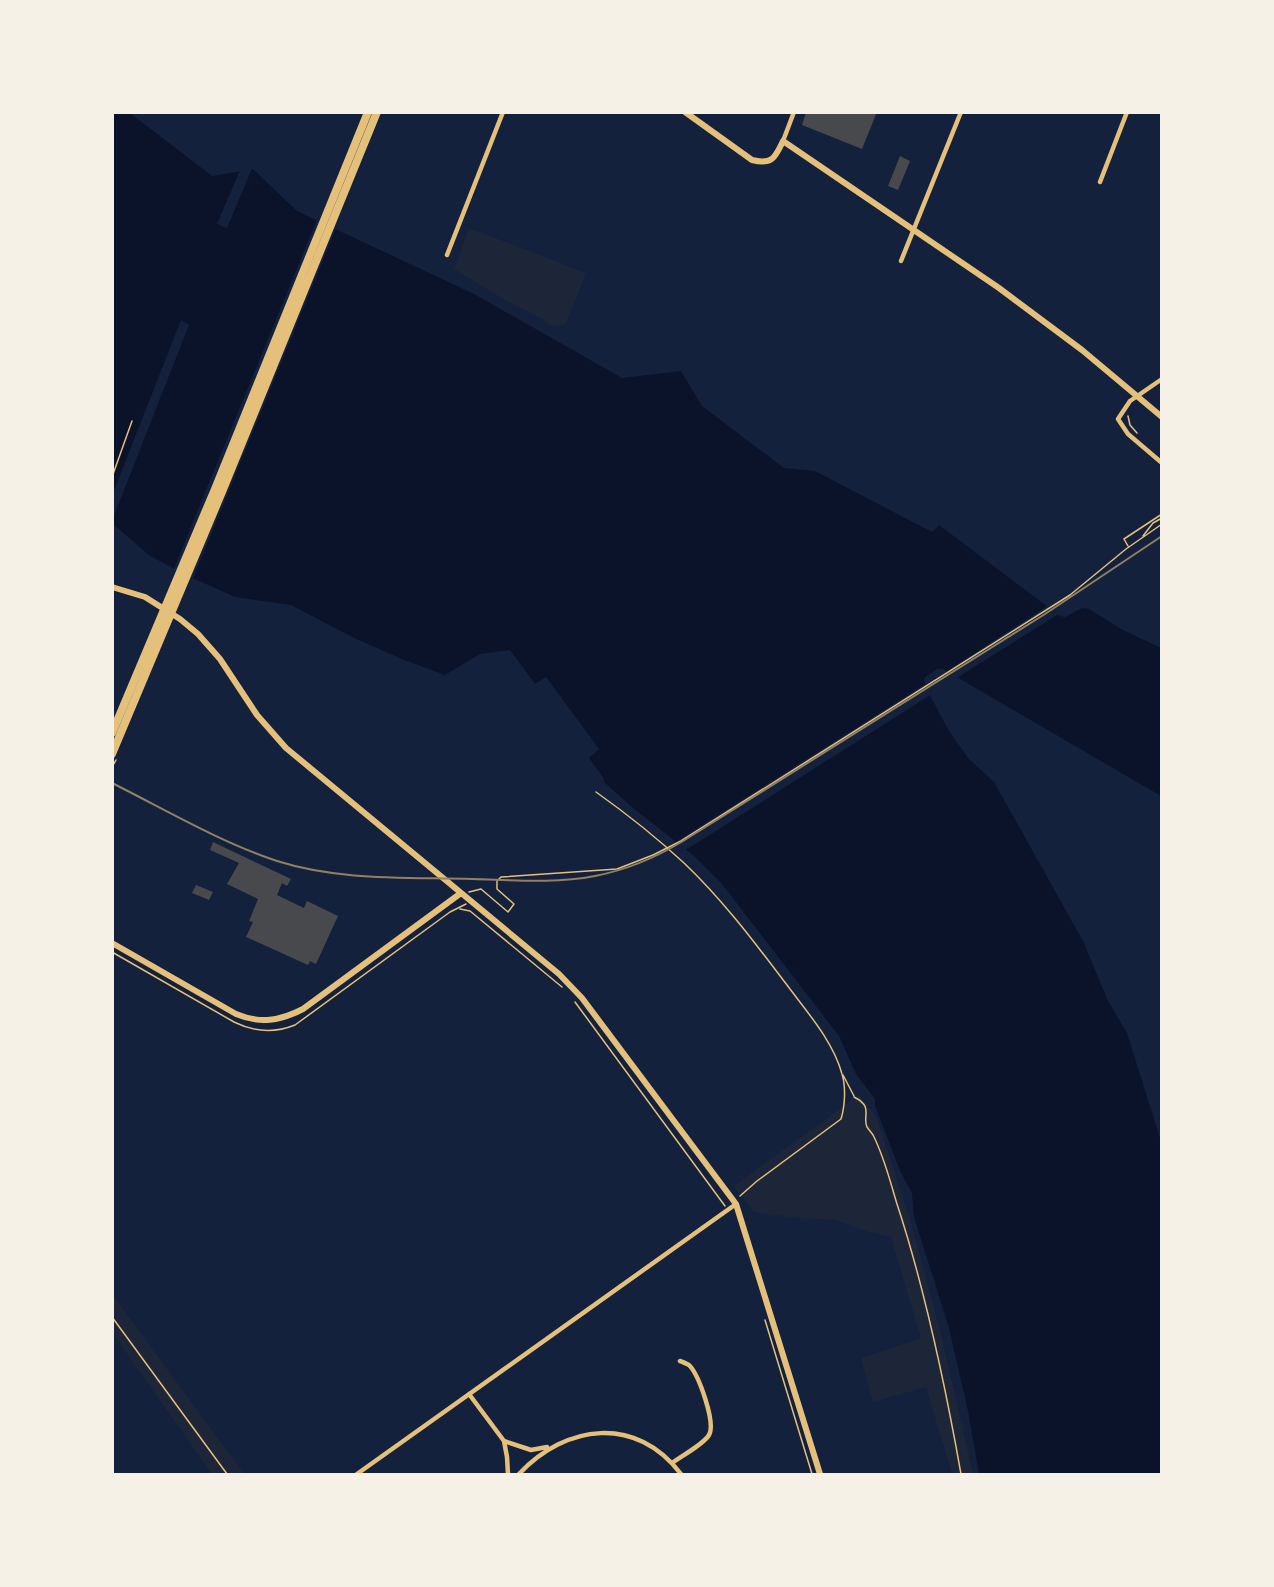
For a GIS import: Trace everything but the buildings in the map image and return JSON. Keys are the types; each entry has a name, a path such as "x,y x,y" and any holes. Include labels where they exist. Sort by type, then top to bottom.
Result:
{"highway":[{"path":"112,733 215,489 368,112"},
{"path":"112,754 218,502 376,112"}],"street":[{"path":"447,255 503,112"},
{"path":"685,112 752,160 762,163 769,162 773,158 783,141 794,112"},
{"path":"900,261 961,112"},
{"path":"1100,182 1127,112"},
{"path":"783,141 999,288 1082,350 1161,417"},
{"path":"1161,380 1137,396 1118,419 1119,424 1161,464"},
{"path":"112,587 144,597 180,619 198,634 214,651 257,715 286,748 559,974 582,998 736,1204 820,1474"},
{"path":"112,943 236,1014 258,1020 279,1020 303,1009 461,893"},
{"path":"357,1474 736,1204"},
{"path":"672,1463 706,1439 711,1432 712,1425 695,1374 688,1365 680,1361"},
{"path":"470,1394 504,1441 507,1474"},
{"path":"504,1441 531,1450 554,1445 584,1434 620,1435 651,1447 672,1463 681,1474"},
{"path":"519,1474 539,1455 554,1445"}],"path":[{"path":"1130,411 1129,422 1142,438"},
{"path":"112,477 132,421"},
{"path":"1161,514 1124,539 1129,547 1140,540 1161,518"},
{"path":"461,893 481,889 507,912 514,904 497,889 497,881 501,878 617,869 681,841 1070,594 1161,524"},
{"path":"596,792 640,824 710,888 809,1014 854,1096 866,1109 867,1126 885,1166 906,1229 949,1405 961,1474"},
{"path":"112,952 245,1027 278,1030 295,1025 450,912 462,908 471,910 565,990"},
{"path":"574,1000 723,1201"},
{"path":"740,1196 757,1180 841,1119 844,1108 842,1074"},
{"path":"762,1314 812,1474"},
{"path":"112,1317 227,1474"}],"shaded area":[{"path":"112,113 130,113 212,176 253,169 297,211 474,294 622,378 681,371 702,406 784,468 815,471 932,532 939,525 1060,616 1065,617 1082,608 1089,609 1121,629 1161,648 1161,796 943,669 937,669 924,678 925,686 949,731 969,759 994,782 1083,941 1108,1001 1127,1033 1160,1138 1162,1145 1161,1474 979,1474 968,1411 949,1328 914,1217 912,1193 901,1173 875,1106 875,1099 856,1074 839,1036 722,884 694,856 604,782 603,777 589,758 599,749 546,677 535,684 510,650 480,654 445,675 352,637 291,605 235,597 197,580 150,556 113,524"},
{"path":"469,228 586,273 566,324 549,325 541,318 505,300 454,269"},
{"path":"859,1095 876,1116 910,1219 940,1330 973,1474 952,1474 926,1387 873,1402 861,1358 921,1338 891,1237 835,1220 754,1212 734,1186"},
{"path":"112,1294 244,1474 212,1474 113,1334"}],"pier":[{"path":"253,166 227,228 217,224 241,168"},
{"path":"318,217 337,226 192,581 173,571"},
{"path":"181,320 189,325 113,518 113,493"},
{"path":"1049,605 1060,613 955,679 944,673"},
{"path":"927,683 932,694 697,843 683,851 674,843"}],"railway":[{"path":"112,783 235,845 277,861 325,872 374,877 533,881 564,880 607,873 640,863 683,841 1045,614 1162,536"}]}
